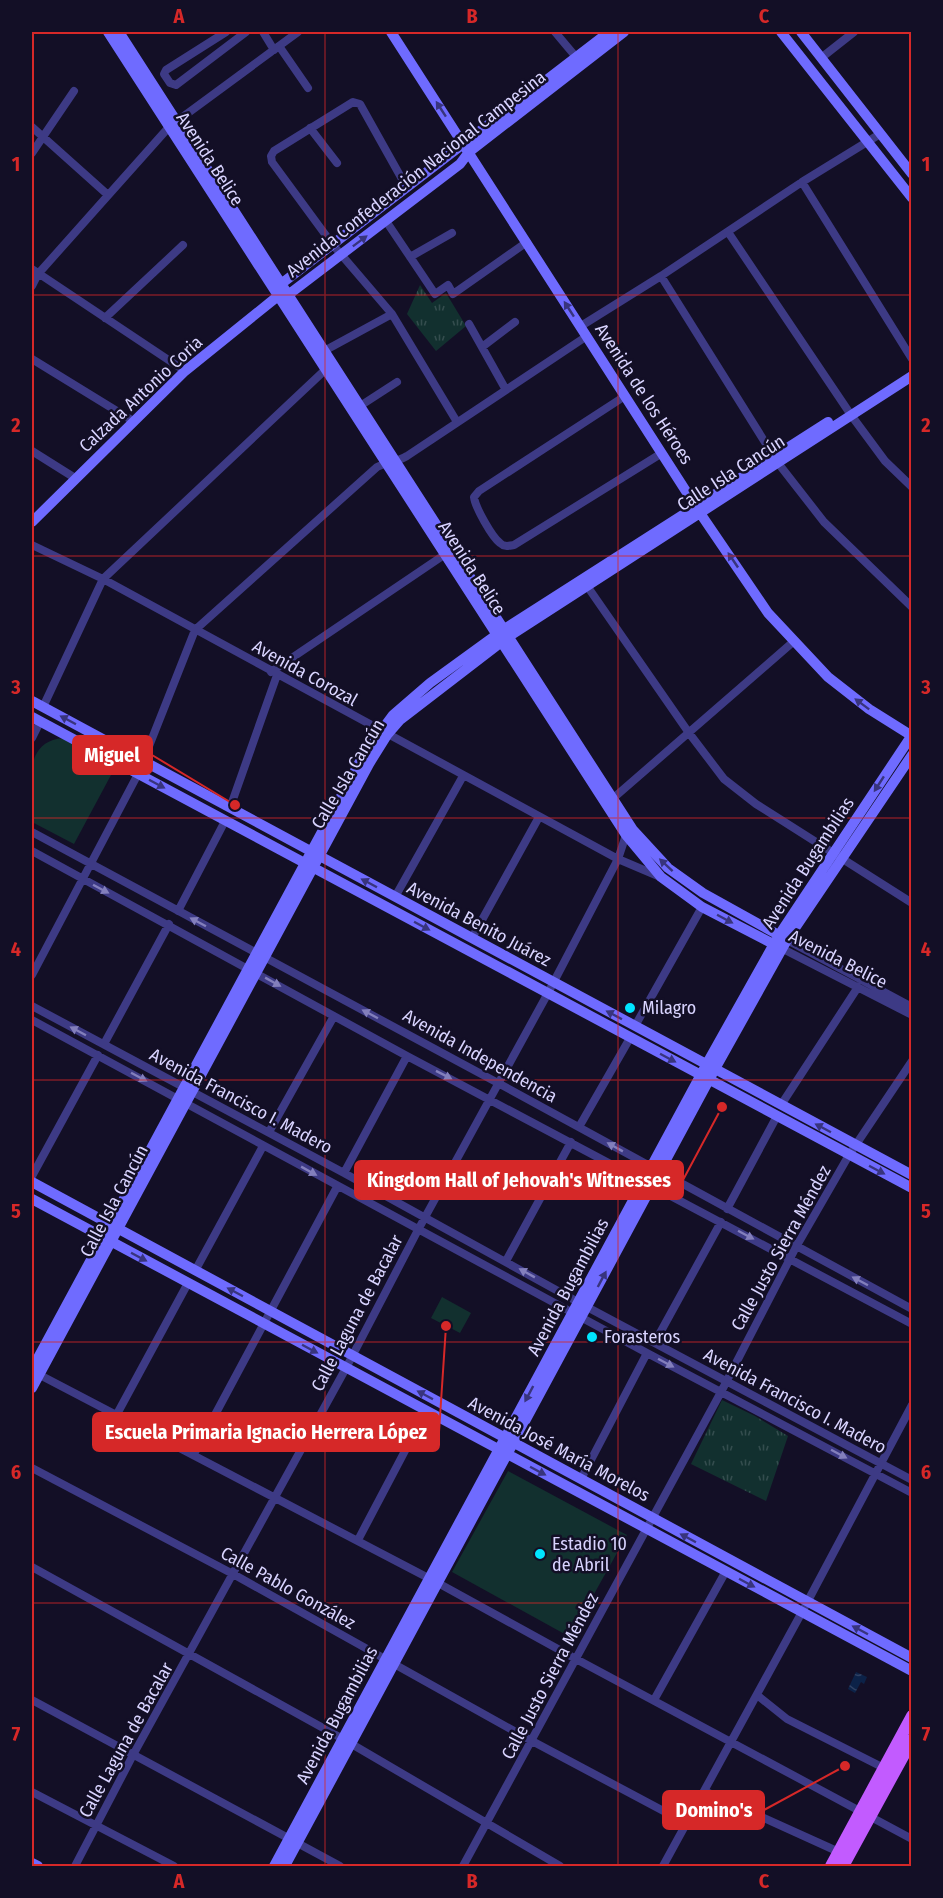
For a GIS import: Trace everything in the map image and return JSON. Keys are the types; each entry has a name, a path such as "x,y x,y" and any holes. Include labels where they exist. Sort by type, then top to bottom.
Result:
{"main road":[{"name":"Avenida Belice","path":"108,32 281,284"},
{"name":"Avenida Belice","path":"119,32 173,124 283,295 360,406 390,463 444,555 502,636"},
{"name":"Avenida de los Héroes","path":"391,32 698,509 768,613 828,677 869,709 912,736"},
{"name":"Avenida Confederación Nacional Campesina","path":"466,148 460,164 342,254 283,295 281,284 407,188 466,148 543,88 609,32"},
{"name":"Avenida Confederación Nacional Campesina","path":"581,57 624,32"},
{"path":"781,32 912,198"},
{"path":"801,32 912,174"},
{"name":"Avenida Belice","path":"283,295 325,370 390,463 610,801 668,868 781,942"},
{"name":"Calzada Antonio Coria","path":"32,522 185,371 283,295"},
{"name":"Calle Isla Cancún","path":"32,1388 34,1371 393,715 422,690 502,636 849,412 912,368"},
{"name":"Calle Isla Cancún","path":"849,412 912,376"},
{"name":"Avenida Benito Juárez","path":"32,701 781,1105 912,1188"},
{"name":"Avenida Benito Juárez","path":"36,719 777,1116 912,1175"},
{"name":"Avenida Bugambilias","path":"285,1866 294,1841 347,1741 710,1067 781,942 837,858 912,736"},
{"name":"Avenida Bugambilias","path":"837,858 912,755"},
{"name":"Avenida Belice","path":"610,801 626,835 661,877 702,907 781,942"},
{"name":"Avenida José María Morelos","path":"32,1182 912,1658"},
{"name":"Avenida José María Morelos","path":"32,1199 912,1671"},
{"path":"843,1866 884,1768 912,1716"},
{"path":"831,1866 908,1754 912,1740"},
{"name":"Avenida Bugambilias","path":"274,1866 294,1841"},
{"path":"32,1863 38,1866"}],"street":[{"path":"226,32 166,70 164,74 170,83 176,85 246,32"},
{"path":"263,32 308,88"},
{"path":"32,286 35,272 173,124 298,32"},
{"path":"555,32 581,57"},
{"path":"821,58 854,32"},
{"path":"32,153 74,91"},
{"path":"407,188 360,104 353,102 347,103 274,151 271,156 272,162 333,245 392,314 457,422"},
{"path":"32,128 108,195"},
{"path":"310,128 337,163"},
{"path":"32,975 138,774 195,630 376,467 390,463 506,390 661,276 802,182 880,134"},
{"path":"802,182 912,359"},
{"path":"386,221 435,294 448,285 453,294 527,242"},
{"path":"728,232 849,412 885,461 912,487"},
{"path":"410,257 452,233"},
{"path":"105,318 183,244"},
{"path":"35,272 185,371"},
{"path":"661,276 776,459 824,522 912,607"},
{"path":"324,351 392,314"},
{"path":"482,347 515,322"},
{"path":"469,324 506,390"},
{"path":"32,359 133,421"},
{"path":"43,707 103,579 325,370"},
{"path":"360,406 397,382"},
{"path":"625,396 479,491 474,497 475,504 498,542 505,546 514,545 662,453"},
{"path":"32,451 75,478"},
{"name":"Avenida Corozal","path":"32,545 103,579 618,859 661,877"},
{"path":"230,808 274,673 444,555"},
{"path":"585,583 688,733 724,779 738,792 837,858 912,903"},
{"path":"610,801 793,642"},
{"path":"32,738 36,719"},
{"path":"396,897 463,776"},
{"path":"472,938 539,816"},
{"path":"178,911 225,821"},
{"name":"Avenida Independencia","path":"32,832 912,1309"},
{"name":"Calle Laguna de Bacalar","path":"75,1866 133,1755 191,1654 548,993 618,859 626,835"},
{"name":"Avenida Independencia","path":"32,850 408,1056 912,1324"},
{"path":"635,1026 702,907"},
{"path":"104,1044 169,924"},
{"name":"Avenida Belice","path":"781,942 858,987 912,1015"},
{"name":"Avenida Belice","path":"781,942 912,1007"},
{"path":"781,1105 858,987"},
{"name":"Avenida Francisco I. Madero","path":"32,1006 912,1480"},
{"path":"269,1132 334,1016"},
{"name":"Avenida Francisco I. Madero","path":"32,1020 338,1187 912,1493"},
{"path":"579,1127 630,1038"},
{"path":"32,1176 99,1055"},
{"path":"344,1173 408,1056"},
{"name":"Calle Justo Sierra Méndez","path":"463,1866 721,1392 796,1247 853,1150 912,1061"},
{"path":"728,1209 777,1116"},
{"path":"506,1261 571,1142"},
{"path":"195,1271 263,1146"},
{"path":"194,1454 338,1187"},
{"path":"655,1342 721,1222"},
{"path":"117,1414 188,1283"},
{"path":"581,1479 647,1353"},
{"path":"34,1371 434,1581 912,1839"},
{"path":"663,1866 912,1405"},
{"path":"357,1540 426,1411"},
{"name":"Calle Pablo González","path":"32,1468 233,1574 532,1741 686,1823"},
{"path":"32,1567 347,1741 560,1866"},
{"path":"654,1700 726,1571"},
{"path":"757,1695 787,1719 884,1768"},
{"path":"32,1700 340,1866"},
{"path":"704,1791 839,1852"},
{"path":"32,1792 174,1866"}],"green space":[{"path":"420,285 432,303 446,293 466,326 436,351 407,314"},
{"path":"72,737 118,762 74,844 32,822 30,787 33,763 43,745 53,740"},
{"path":"442,1297 471,1313 460,1333 431,1318"},
{"path":"722,1400 788,1436 766,1501 691,1464"},
{"name":"Estadio 10 de Abril","path":"508,1471 627,1535 570,1637 452,1572"}],"water":[{"path":"856,1672 867,1677 855,1693 848,1689"}],"place":[{"name":"Miguel","path":"235,805"},
{"name":"Milagro","path":"630,1008"},
{"name":"Kingdom Hall of Jehovah's Witnesses","path":"722,1107"},
{"name":"Escuela Primaria Ignacio Herrera López","path":"446,1326"},
{"name":"Forasteros","path":"592,1337"},
{"name":"Estadio 10 de Abril","path":"540,1554"},
{"name":"Domino's","path":"845,1766"}]}
